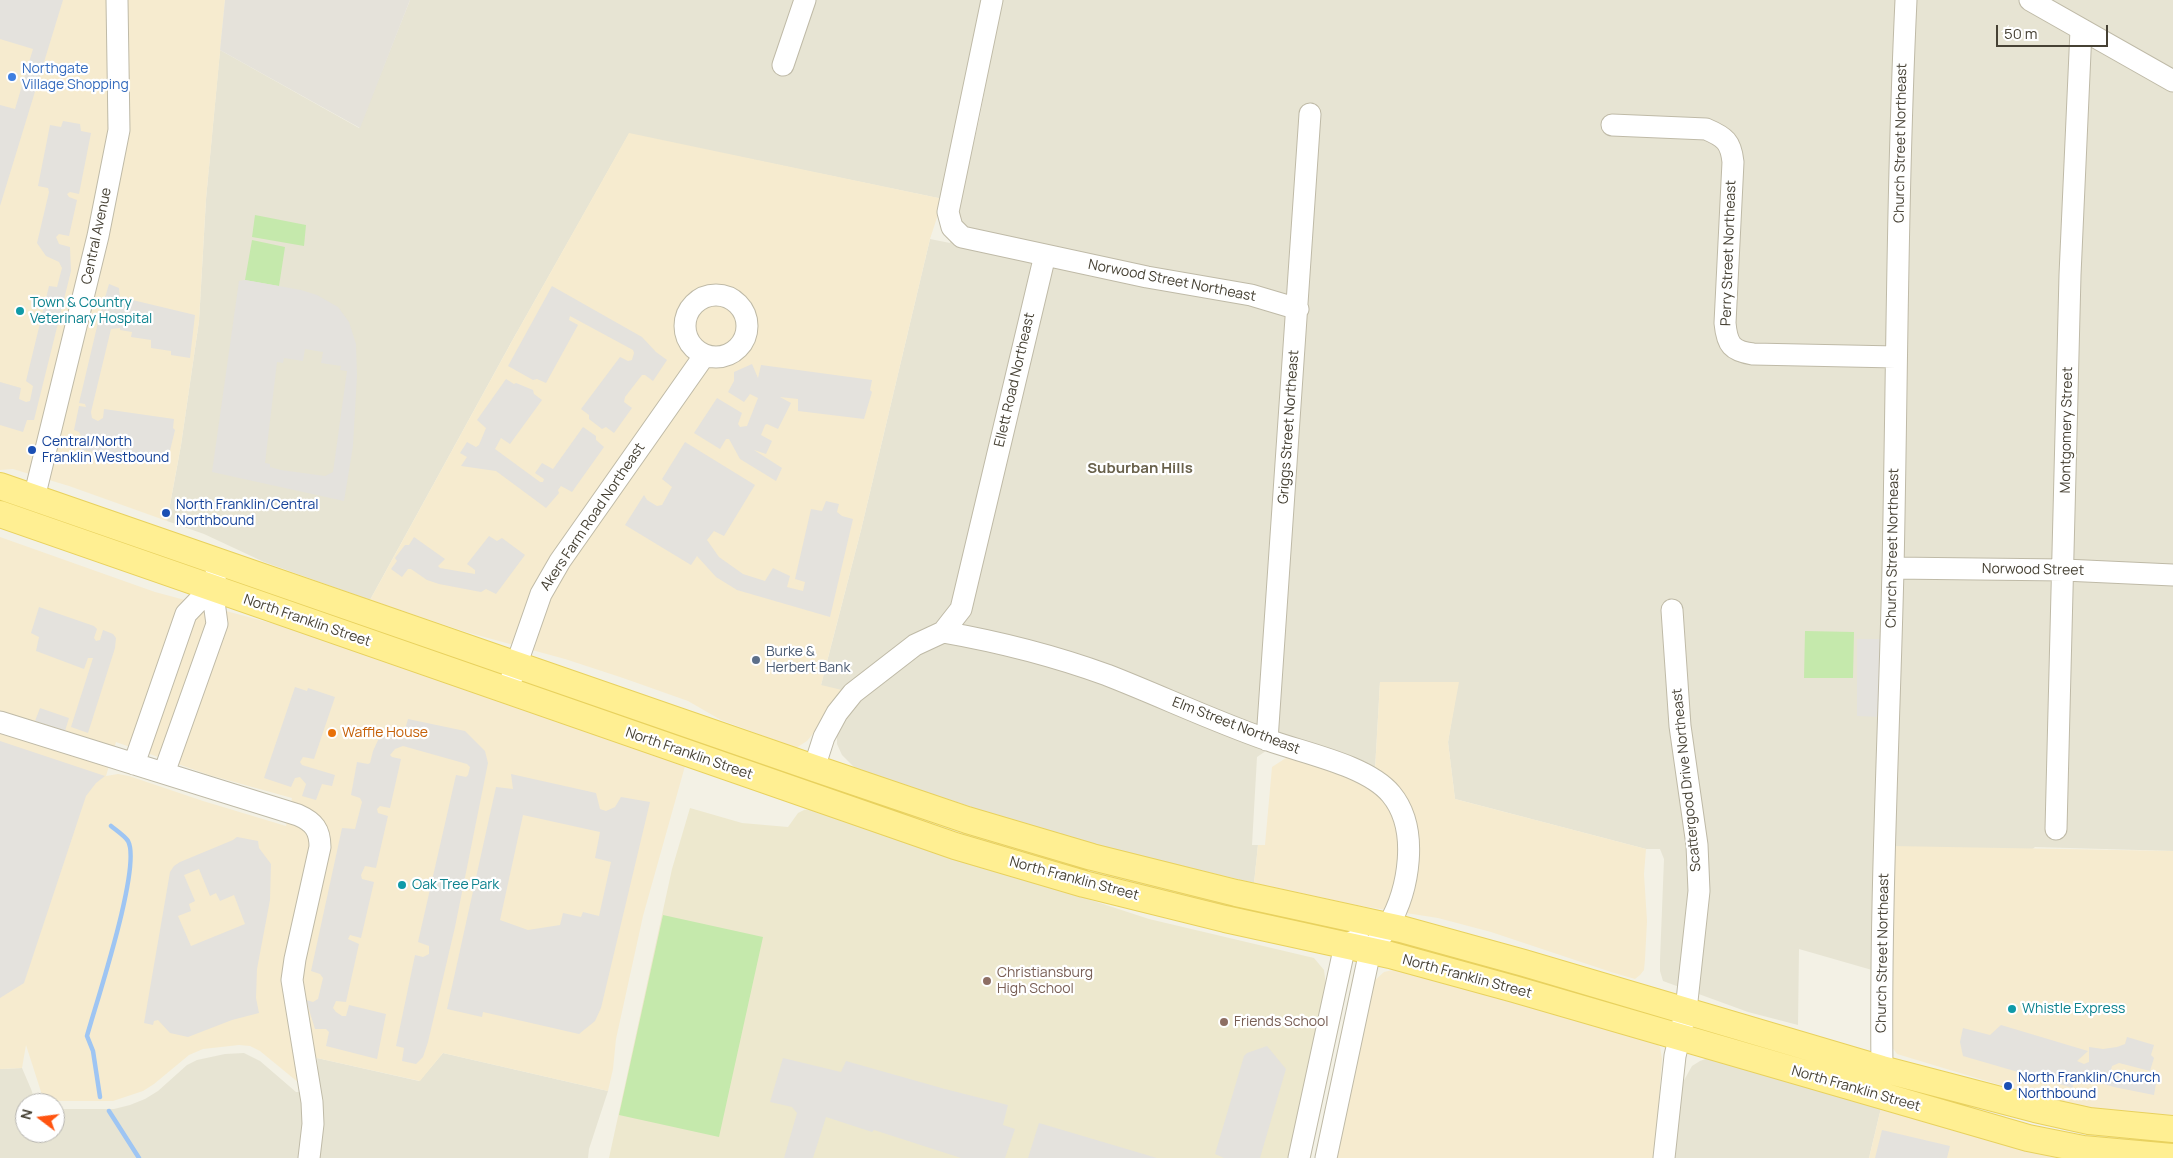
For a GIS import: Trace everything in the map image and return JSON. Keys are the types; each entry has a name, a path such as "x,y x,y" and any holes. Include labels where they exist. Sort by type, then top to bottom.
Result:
{"main road":[{"name":"North Franklin Street","path":"0,486 967,820 1092,857 1236,894 1388,926 1524,962 1882,1068 2035,1109 2089,1122 2173,1129"},
{"name":"North Franklin Street","path":"0,514 955,846 1084,884 1225,919 1370,951 1514,989 2028,1138 2083,1149 2173,1157"}],"street":[{"name":"Central Avenue","path":"34,498 98,236 119,130 117,0"},
{"path":"783,65 805,0"},
{"path":"992,0 948,212 952,227 962,237 1045,255"},
{"name":"Church Street Northeast","path":"1875,1095 1882,1068 1881,962 1893,568 1896,357 1906,0"},
{"path":"2030,0 2173,81"},
{"name":"Montgomery Street","path":"2056,829 2070,275 2081,30"},
{"name":"Griggs Street Northeast","path":"1267,740 1310,114"},
{"name":"Perry Street Northeast","path":"1612,125 1706,129 1727,141 1732,150 1725,323 1726,336 1731,346 1740,352 1753,354 1896,357"},
{"name":"Norwood Street Northeast","path":"1045,255 1147,277 1251,295 1298,309"},
{"name":"Ellett Road Northeast","path":"814,768 824,737 837,713 853,693 915,645 943,632 961,609 1045,255"},
{"name":"Akers Farm Road Northeast","path":"508,691 541,594 560,561 704,356"},
{"path":"164,774 217,624 212,587 220,562"},
{"name":"Norwood Street","path":"1893,568 2064,570 2173,575"},
{"path":"134,764 186,614 212,587"},
{"name":"Scattergood Drive Northeast","path":"1664,1158 1675,1056 1686,1010 1699,891 1697,844 1679,717 1672,610"},
{"name":"Elm Street Northeast","path":"943,632 1005,643 1065,661 1106,675 1267,740 1352,769 1374,779 1391,793 1402,810 1408,833 1408,862 1403,885 1388,926 1370,951"},
{"path":"0,722 298,815 316,827 320,836 320,847 292,980 312,1102 313,1124 309,1158"},
{"path":"1298,1158 1345,945 1388,926"},
{"path":"1326,1158 1370,951"}],"shaded area":[{"path":"0,0 225,0 206,199 199,321 181,445 167,521 69,486 13,469 0,470"},
{"path":"0,0 63,0 0,206 0,105 15,109 33,49 0,39"},
{"path":"225,0 410,0 360,128 220,50"},
{"path":"410,0 986,0 943,199 629,134 512,341 370,600 264,562 204,534 167,521 181,445 199,321 206,199 220,50 359,128"},
{"path":"1001,0 2173,0 2173,851 2035,847 1872,970 1799,949 1798,1025 1748,1012 1663,981 1660,971 1660,960 1664,859 1660,849 1646,849 1455,799 1448,742 1458,682 1380,682 1375,770 1285,738 1257,757 1252,845 1258,845 1254,883 1104,847 1017,822 856,769 842,755 837,744 837,729 852,706 821,685 861,530 930,239 950,243 980,116"},
{"path":"63,121 80,124 81,131 91,133 79,194 70,192 67,194 69,197 77,200 69,236 59,234 56,237 59,244 70,247 71,271 34,420 27,420 23,432 0,425 0,382 21,388 19,399 26,402 30,401 33,386 26,381 49,286 57,287 62,268 59,262 46,256 37,243 49,192 48,188 38,186 50,125 61,127"},
{"path":"629,133 943,199 930,239 861,530 821,685 842,690 830,704 825,719 807,741 796,748 721,720 688,701 623,678 565,659 466,632 370,600"},
{"path":"245,280 301,290 317,295 338,307 349,322 356,344 357,376 353,446 344,501 212,472 239,281","holes":["305,349 323,352 321,363 341,366 340,370 347,371 333,472 325,476 270,467 270,464 265,463 277,362 283,363 284,358 303,361"]},
{"path":"109,284 119,288 120,297 195,315 190,358 171,355 171,351 151,348 151,340 131,337 132,332 120,330 120,328 111,329 91,412 92,418 98,421 103,418 104,409 174,419 173,428 175,430 167,463 81,450 82,438 79,432 74,430 79,406 86,407 85,404 79,403 100,314 105,315 106,313 101,311"},
{"path":"552,286 642,337 656,352 667,360 653,381 642,375 625,397 624,402 632,408 614,433 606,427 602,429 589,419 589,415 581,409 620,357 628,361 632,360 633,350 570,316 569,320 578,325 546,383 537,379 533,380 508,366"},
{"path":"752,364 758,378 761,365 872,380 870,390 872,392 864,419 798,411 798,399 780,397 791,403 778,429 767,424 765,425 761,435 772,441 766,454 754,450 782,468 776,481 740,459 729,439 726,439 720,449 694,433 717,398 742,413 738,424 740,427 747,426 758,398 750,394 744,402 728,392 734,381 734,372"},
{"path":"506,379 514,384 516,383 533,390 534,394 542,400 510,444 501,438 495,449 540,482 543,482 544,479 535,473 542,463 553,469 583,427 596,436 596,440 604,447 572,492 561,486 558,490 559,493 546,508 496,471 461,466 467,457 460,453 467,442 476,447 479,445 486,428 477,420"},
{"path":"685,442 755,485 724,536 714,531 707,540 719,557 743,574 765,581 773,568 790,576 787,587 803,591 805,582 795,579 811,509 822,511 826,501 839,504 837,512 842,516 853,519 830,617 737,590 716,577 697,556 691,565 625,525 644,495 647,500 657,506 662,505 672,487 662,479"},
{"path":"489,536 497,541 502,538 525,555 496,594 486,589 481,592 439,584 427,580 411,569 408,569 402,577 391,569 397,561 395,558 405,545 409,545 414,537 445,559 438,566 440,568 475,574 475,570 467,564"},
{"path":"0,537 155,592 282,626 685,766 643,916 616,1039 613,1069 608,1091 443,1053 420,1081 317,1058 296,1061 299,1083 260,1051 250,1046 239,1045 203,1049 189,1055 143,1091 113,1101 65,1101 65,1093 41,1093 26,1045 22,1068 0,1069","holes":["116,742 209,775 292,798 286,826 129,776 118,774 106,776"]},
{"path":"39,607 94,626 97,629 94,638 96,641 100,640 103,630 113,634 116,638 115,648 88,733 71,727 93,658 88,658 84,669 36,651 39,637 31,633"},
{"path":"1857,639 1883,639 1881,717 1857,716"},
{"path":"1380,682 1459,682 1448,742 1455,799 1646,849 1644,874 1647,921 1644,970 1640,975 1635,979 1491,932 1438,918 1361,906 1254,883 1258,845 1265,845 1272,767 1289,756 1375,770"},
{"path":"295,687 307,691 308,688 335,697 314,759 303,757 300,762 302,765 335,775 332,786 322,784 316,800 302,796 306,784 300,777 295,778 291,787 264,778"},
{"path":"40,708 69,718 65,731 35,721"},
{"path":"408,719 465,731 485,751 488,763 455,927 428,1042 423,1057 416,1064 402,1061 404,1048 396,1046 415,955 423,957 429,954 429,946 418,942 456,775 466,777 468,775 470,767 467,764 403,746 395,749 390,755 401,759 390,808 380,806 377,809 378,813 388,816 376,868 365,866 361,875 362,879 374,882 361,938 350,935 348,939 359,944 346,1002 336,1001 333,1008 342,1016 346,1016 349,1005 386,1014 377,1059 326,1046 329,1032 326,1029 315,1029 306,1000 313,1002 318,999 323,978 320,974 311,971 342,828 355,829 362,802 360,798 351,795 357,762 370,763 379,738 389,731 405,729"},
{"path":"0,741 105,776 96,783 86,796 24,983 0,998"},
{"path":"511,774 596,793 600,809 606,811 615,807 621,797 650,802 601,1008 595,1021 579,1034 483,1012 482,1017 447,1009 496,787 513,789","holes":["523,815 600,832 595,858 611,862 599,916 583,912 581,917 563,913 560,925 528,930 500,920"]},
{"name":"Christiansburg High School","path":"690,808 742,823 788,827 798,813 812,809 1149,919 1314,958 1324,970 1326,986 1290,1158 609,1158 672,869"},
{"path":"237,837 258,841 259,848 271,864 270,900 257,969 256,998 259,1013 232,1020 188,1037 170,1033 158,1020 154,1021 153,1025 144,1023 170,872 180,862","holes":["199,869 210,896 216,893 220,901 234,895 245,924 191,946 178,916 191,911 189,904 195,901 184,875"]},
{"path":"1891,846 2173,851 2173,1119 2079,1109 1897,1054 1892,1047"},
{"path":"1397,969 1655,1042 1660,1047 1662,1059 1655,1158 1335,1158 1374,981 1384,972"},
{"path":"2001,1025 2088,1051 2077,1061 2084,1064 2089,1062 2089,1047 2103,1049 2117,1047 2125,1044 2127,1037 2154,1045 2151,1055 2154,1058 2150,1071 2119,1063 2112,1066 2110,1073 2111,1075 2119,1076 2120,1071 2157,1078 2154,1095 2114,1087 2071,1074 2073,1088 1963,1056 1960,1042 1963,1028 1990,1035"},
{"path":"1267,1046 1286,1069 1260,1158 1224,1158 1215,1154 1244,1056 1247,1053"},
{"path":"244,1053 260,1061 296,1092 320,1094 317,1058 419,1081 443,1053 608,1091 589,1149 588,1158 0,1158 0,1069 22,1068 32,1093 15,1093 15,1143 65,1143 65,1109 114,1109 130,1105 158,1091 187,1065 197,1060 225,1054"},
{"path":"783,1058 841,1072 846,1061 1008,1105 1003,1125 1015,1129 1005,1158 961,1158 874,1130 872,1132 826,1117 813,1158 784,1158 797,1113 792,1107 770,1102"},
{"path":"1708,1058 1881,1108 1869,1158 1672,1158 1679,1098 1683,1082 1692,1066"},
{"path":"1881,1108 2078,1158 1869,1158"},
{"path":"1039,1123 1157,1158 1028,1158"},
{"path":"1882,1130 1950,1146 1947,1158 1875,1158"}],"green space":[{"path":"255,215 306,225 304,246 252,237"},
{"path":"252,240 285,247 279,286 245,280"},
{"path":"1805,631 1854,632 1853,678 1804,678"},
{"path":"663,915 763,937 719,1137 619,1115"}],"waterway":[{"path":"100,1097 93,1051 87,1036 124,905 131,855 128,841 111,826"},
{"path":"109,1111 139,1158"}],"place":[{"name":"Northgate Village Shopping","path":"12,77"},
{"name":"Town & Country Veterinary Hospital","path":"20,311"},
{"name":"Central/North Franklin Westbound","path":"32,450"},
{"name":"North Franklin/Central Northbound","path":"166,513"},
{"name":"Burke & Herbert Bank","path":"756,660"},
{"name":"Waffle House","path":"332,733"},
{"name":"Oak Tree Park","path":"402,885"},
{"name":"Christiansburg High School","path":"987,981"},
{"name":"Whistle Express","path":"2012,1009"},
{"name":"Friends School","path":"1224,1022"},
{"name":"North Franklin/Church Northbound","path":"2008,1086"}],"district":[{"name":"Suburban Hills","path":"1140,469"}]}
